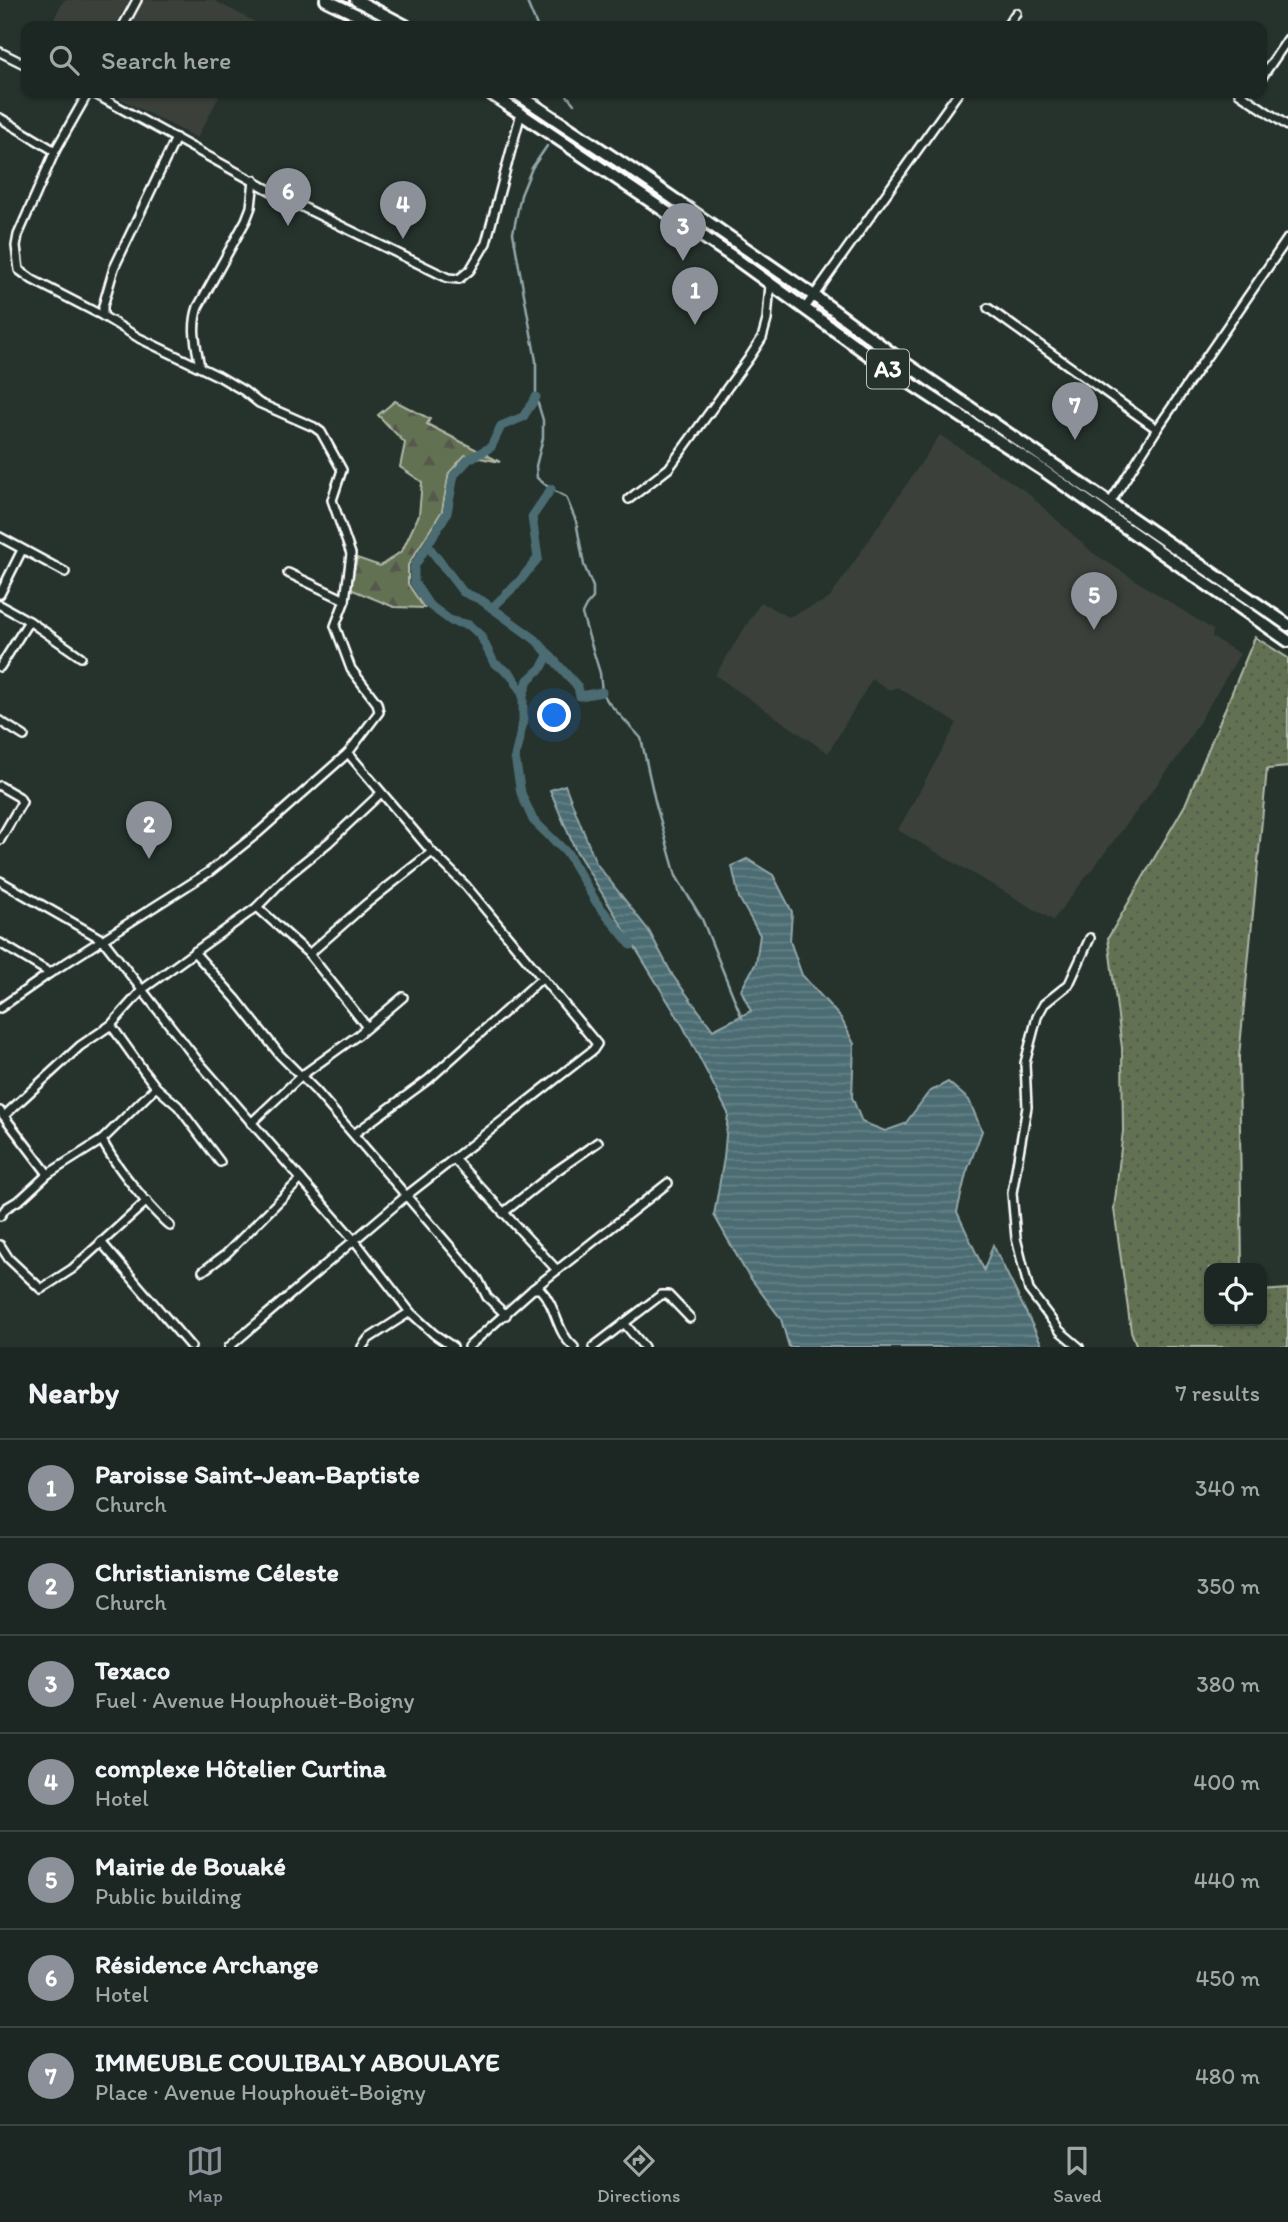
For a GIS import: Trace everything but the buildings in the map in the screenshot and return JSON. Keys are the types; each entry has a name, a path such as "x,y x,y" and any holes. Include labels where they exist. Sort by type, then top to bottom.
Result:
{"highway":[{"path":"326,0 370,21"},
{"path":"356,0 396,21"},
{"name":"A3","path":"498,98 770,283 884,366 1040,468 1288,640"},
{"name":"A3","path":"523,98 813,295 902,361 1288,625"}],"street":[{"path":"126,21 137,0"},
{"path":"1010,21 1016,13"},
{"path":"1267,70 1288,39"},
{"path":"0,52 21,62"},
{"path":"0,1009 50,973 209,872 259,832 348,753 379,712 377,703 351,669 335,626 345,600 351,554 332,500 342,470 321,432 259,403 244,390 139,338 19,270 16,246 18,235 55,151 84,98"},
{"path":"94,98 176,138 356,234 448,278 459,279 470,270 486,243 521,113"},
{"path":"805,308 954,98"},
{"path":"1253,98 1288,126"},
{"path":"0,118 55,151"},
{"path":"103,316 103,306 114,268 176,138"},
{"path":"200,366 194,336 194,318 246,220 251,207 254,180"},
{"path":"1110,503 1157,429 1288,238"},
{"path":"629,499 669,468 749,358 762,338 770,283"},
{"path":"988,308 1157,429"},
{"path":"0,537 65,572"},
{"path":"0,594 22,550"},
{"path":"288,573 345,600"},
{"path":"0,605 29,621 81,657"},
{"path":"0,667 29,621"},
{"path":"0,720 24,736"},
{"path":"229,1347 407,1196 597,1044 466,886 432,852 348,753"},
{"path":"0,786 19,797 22,802 0,840"},
{"path":"48,1174 2,1114 80,1046 111,1026 143,989 257,907 287,876 329,842 381,793"},
{"path":"309,954 366,904 432,852"},
{"path":"0,881 103,940 197,1060 355,1241 410,1312 453,1347"},
{"path":"257,907 309,954 367,1027"},
{"path":"1079,1347 1060,1331 1029,1290 1016,1238 1012,1193 1027,1107 1024,1063 1037,1017 1044,1004 1069,984 1090,938"},
{"path":"0,943 50,973"},
{"path":"194,952 236,999 280,1055 354,1134 478,1279 487,1297 506,1315"},
{"path":"354,1134 429,1079 542,978"},
{"path":"251,1122 301,1076 402,997"},
{"path":"111,1026 156,1087 178,1106 220,1162"},
{"path":"0,1216 48,1174 102,1140 156,1087"},
{"path":"102,1140 147,1201 170,1226"},
{"path":"503,1213 598,1142"},
{"path":"454,1159 557,1270"},
{"path":"203,1271 226,1254 301,1179"},
{"path":"468,1347 533,1289 668,1183"},
{"path":"0,1245 12,1262 41,1289 72,1269 147,1201"},
{"path":"101,1242 191,1347"},
{"path":"533,1289 540,1289 547,1297 566,1340 574,1347"},
{"path":"593,1347 661,1295 668,1295 690,1318"},
{"path":"362,1347 368,1339 410,1312"},
{"path":"624,1323 644,1347"}],"shaded area":[{"path":"64,0 129,0 118,21 53,21"},
{"path":"144,0 213,0 253,21 133,21"},
{"path":"119,98 218,98 197,138"},
{"path":"940,435 1025,491 1093,553 1213,630 1212,637 1240,654 1178,757 1053,920 898,830 957,723 897,687 890,690 872,679 828,753 715,675 761,602 788,617 829,599"}],"green space":[{"path":"395,401 430,419 427,424 500,462 465,455 449,473 442,511 408,565 408,584 424,608 394,607 350,589 357,558 380,566 402,551 419,515 422,482 400,467 405,443 378,415"},
{"path":"1255,637 1288,658 1288,767 1267,769 1239,1057 1242,1263 1204,1263 1204,1326 1267,1326 1267,1291 1288,1289 1288,1347 1137,1347 1131,1331 1114,1209 1123,1131 1122,1048 1108,938 1185,805"}],"water":[{"path":"565,785 596,863 649,931 673,976 713,1030 751,1011 741,990 756,963 760,935 739,898 732,866 747,859 773,875 792,912 790,941 802,975 841,1018 854,1044 852,1097 862,1122 885,1131 905,1124 929,1092 948,1082 969,1100 982,1131 966,1174 957,1212 984,1270 993,1245 1043,1347 789,1347 781,1319 746,1272 714,1215 724,1158 728,1113 683,1026 575,849 550,790"}],"waterway":[{"path":"526,0 535,21"},
{"path":"569,98 574,104"},
{"path":"547,146 532,168 521,195 513,233 536,361 536,397 543,420 543,438 536,466 537,478 566,497 576,521 584,565 593,587 593,598 582,614 600,673 602,692 641,738 676,876 702,919 742,1018"},
{"path":"523,695 511,674 494,663 481,636 469,625 451,621 428,604 414,582 414,567 447,513 454,475 469,459 491,447 501,426 523,417 536,397"},
{"path":"492,608 519,582 538,558 532,517 551,489"},
{"path":"428,546 463,592 481,600 536,640 578,687 580,696 602,692"},
{"path":"549,654 542,667 528,680 523,695 523,722 515,757 521,793 533,820 568,854 596,902 631,945"}],"place":[{"name":"Résidence Archange","path":"288,226"},
{"name":"complexe Hôtelier Curtina","path":"403,239"},
{"name":"Texaco","path":"683,261"},
{"name":"Paroisse Saint-Jean-Baptiste","path":"695,325"},
{"name":"IMMEUBLE COULIBALY ABOULAYE","path":"1075,440"},
{"name":"Mairie de Bouaké","path":"1094,630"},
{"name":"Christianisme Céleste","path":"149,859"}]}
